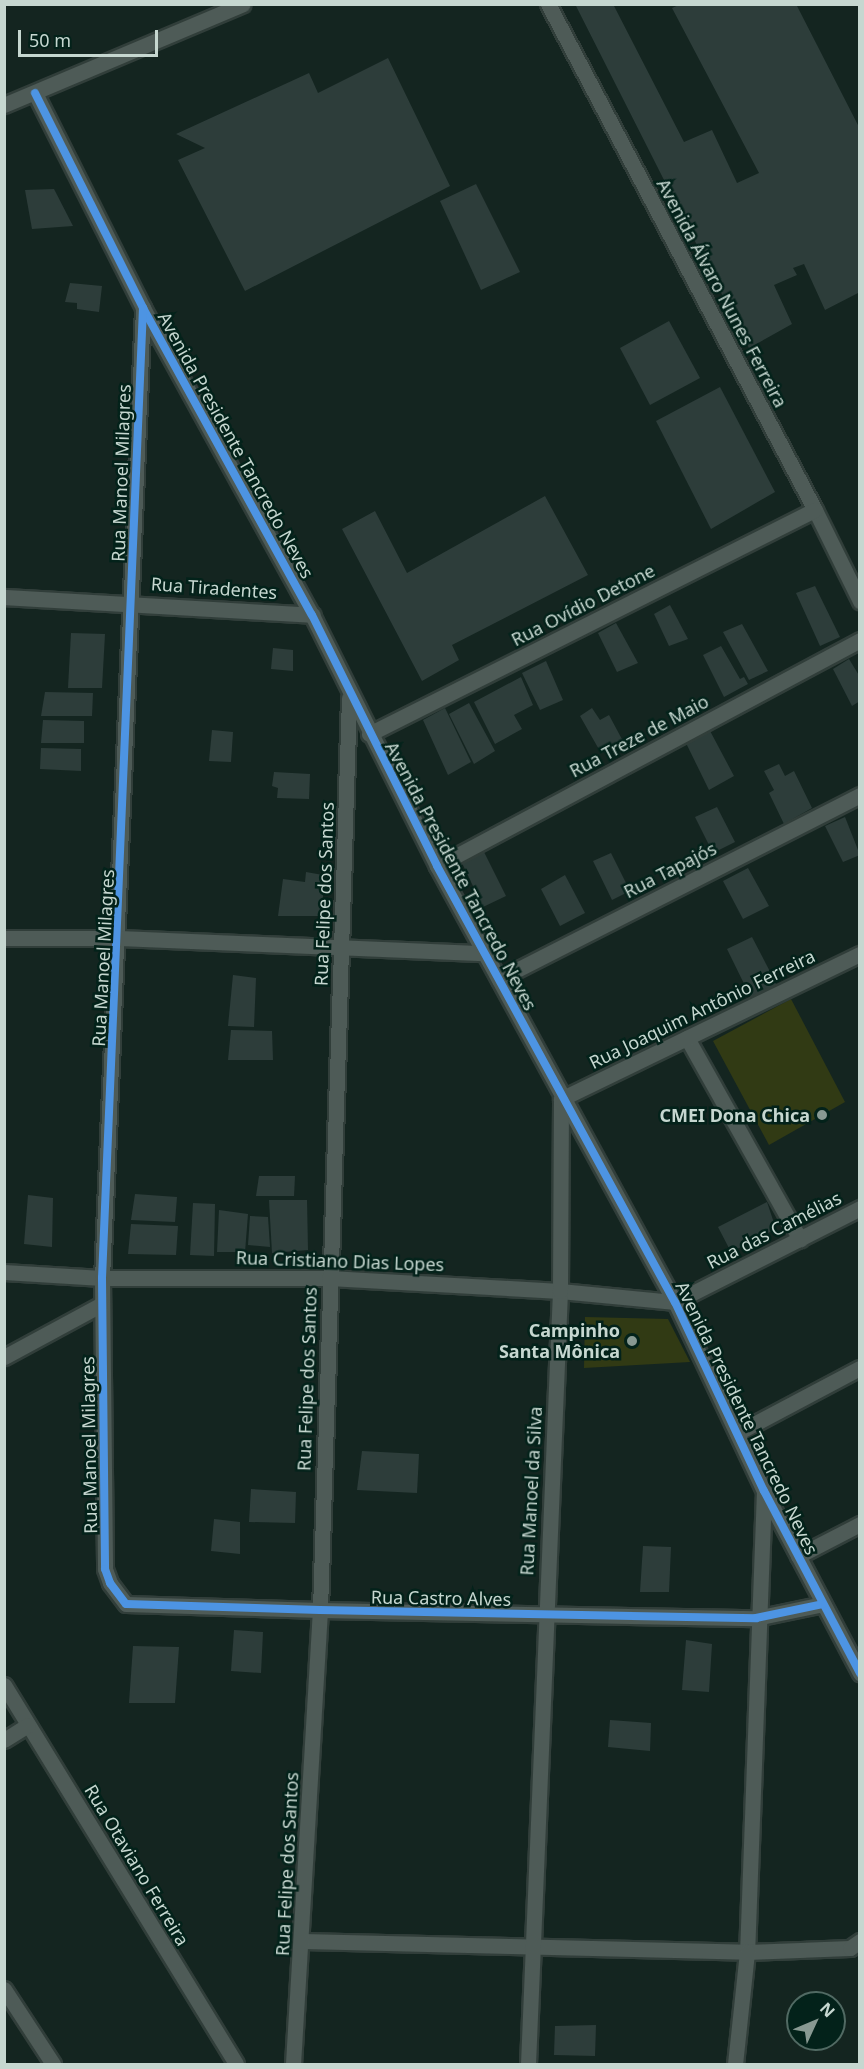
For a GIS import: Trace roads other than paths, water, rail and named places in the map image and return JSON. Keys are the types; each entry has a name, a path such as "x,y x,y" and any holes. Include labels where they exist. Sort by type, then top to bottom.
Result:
{"street":[{"path":"4,105 243,4"},
{"name":"Avenida Álvaro Nunes Ferreira","path":"548,4 816,510 860,601"},
{"name":"Avenida Presidente Tancredo Neves","path":"35,93 143,308 312,615 349,695 436,866 499,979 561,1099 675,1302 764,1491 859,1672"},
{"name":"Rua Manoel Milagres","path":"126,1604 105,1569 102,1278 119,938 143,308"},
{"name":"Rua Ovídio Detone","path":"369,734 816,510"},
{"name":"Rua Tiradentes","path":"4,597 131,602 312,615"},
{"name":"Rua Treze de Maio","path":"436,866 860,640"},
{"name":"Rua Felipe dos Santos","path":"293,2064 303,1941 320,1610 349,695"},
{"name":"Rua Tapajós","path":"499,979 860,795"},
{"path":"4,938 119,938 342,949 484,953"},
{"name":"Rua Joaquim Antônio Ferreira","path":"561,1099 860,954"},
{"path":"687,1038 800,1239"},
{"name":"Rua Manoel da Silva","path":"528,2064 531,1946 560,1291 561,1099"},
{"name":"Rua das Camélias","path":"675,1302 860,1208"},
{"name":"Rua Cristiano Dias Lopes","path":"4,1272 102,1278 329,1278 560,1291 675,1302"},
{"path":"4,1357 102,1304"},
{"path":"737,1433 860,1368"},
{"path":"735,2064 747,1952 756,1618 764,1491"},
{"path":"798,1556 860,1524"},
{"name":"Rua Castro Alves","path":"126,1604 756,1618 823,1604"},
{"name":"Rua Otaviano Ferreira","path":"4,1685 236,2064"},
{"path":"4,1740 28,1725"},
{"path":"303,1941 747,1952 850,1948 860,1941"},
{"path":"4,1989 52,2064"}],"place":[{"name":"CMEI Dona Chica","path":"822,1115"},
{"name":"Campinho Santa Mônica","path":"632,1341"}]}
